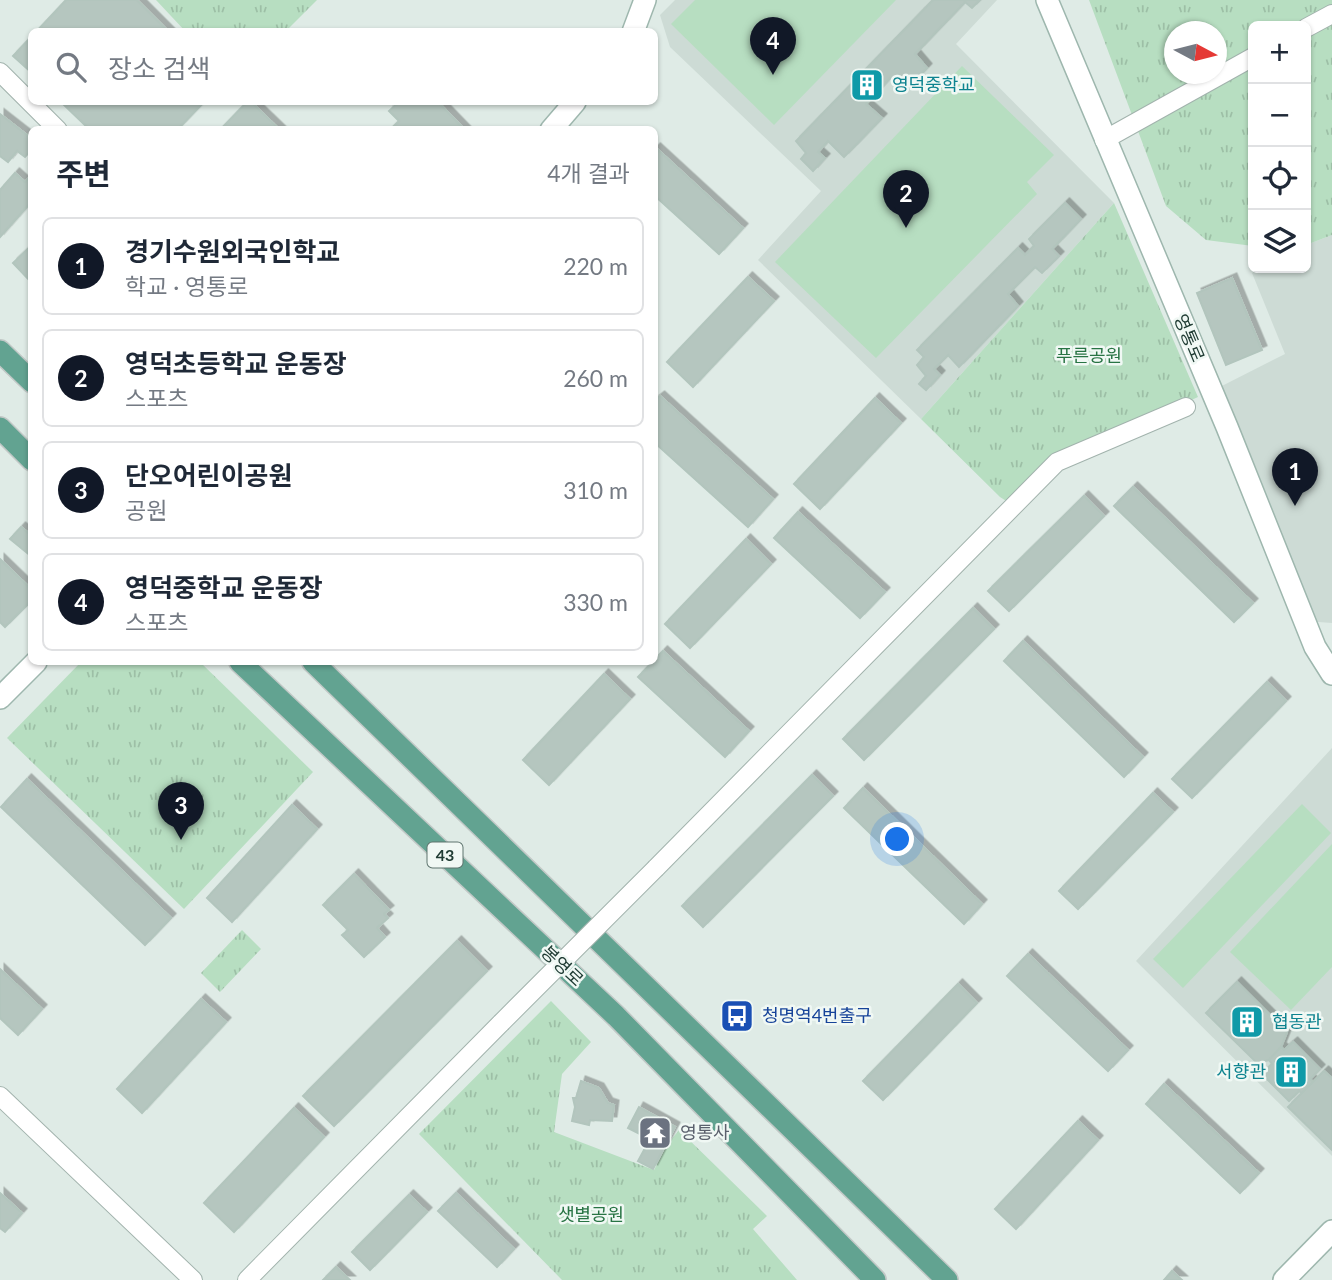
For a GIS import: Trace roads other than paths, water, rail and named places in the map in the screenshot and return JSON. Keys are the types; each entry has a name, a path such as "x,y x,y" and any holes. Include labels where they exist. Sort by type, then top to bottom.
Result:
{"main road":[{"path":"0,351 28,378"},
{"path":"0,428 28,456"},
{"name":"봉영로","path":"243,665 616,1016 875,1280"},
{"name":"43","path":"316,665 947,1280"}],"street":[{"path":"634,28 645,0"},
{"name":"영통로","path":"1047,0 1227,427 1315,647 1332,674"},
{"path":"1311,25 1332,14"},
{"path":"1104,140 1248,60"},
{"path":"0,72 28,100"},
{"path":"33,105 54,126"},
{"path":"554,126 572,105"},
{"path":"247,1280 1057,462 1186,407"},
{"path":"0,698 33,665"},
{"path":"0,1096 193,1280"},
{"path":"1284,1280 1332,1231"}],"place":[{"name":"영덕중학교 운동장","path":"773,75"},
{"name":"영덕중학교","path":"867,85"},
{"name":"영덕초등학교 운동장","path":"906,228"},
{"name":"경기수원외국인학교","path":"1295,506"},
{"name":"단오어린이공원","path":"181,840"},
{"name":"청명역4번출구","path":"737,1016"},
{"name":"협동관","path":"1247,1022"},
{"name":"서향관","path":"1291,1072"},
{"name":"영통사","path":"655,1133"}],"park label":[{"name":"푸른공원","path":"1089,356"},
{"name":"샛별공원","path":"591,1215"}]}
